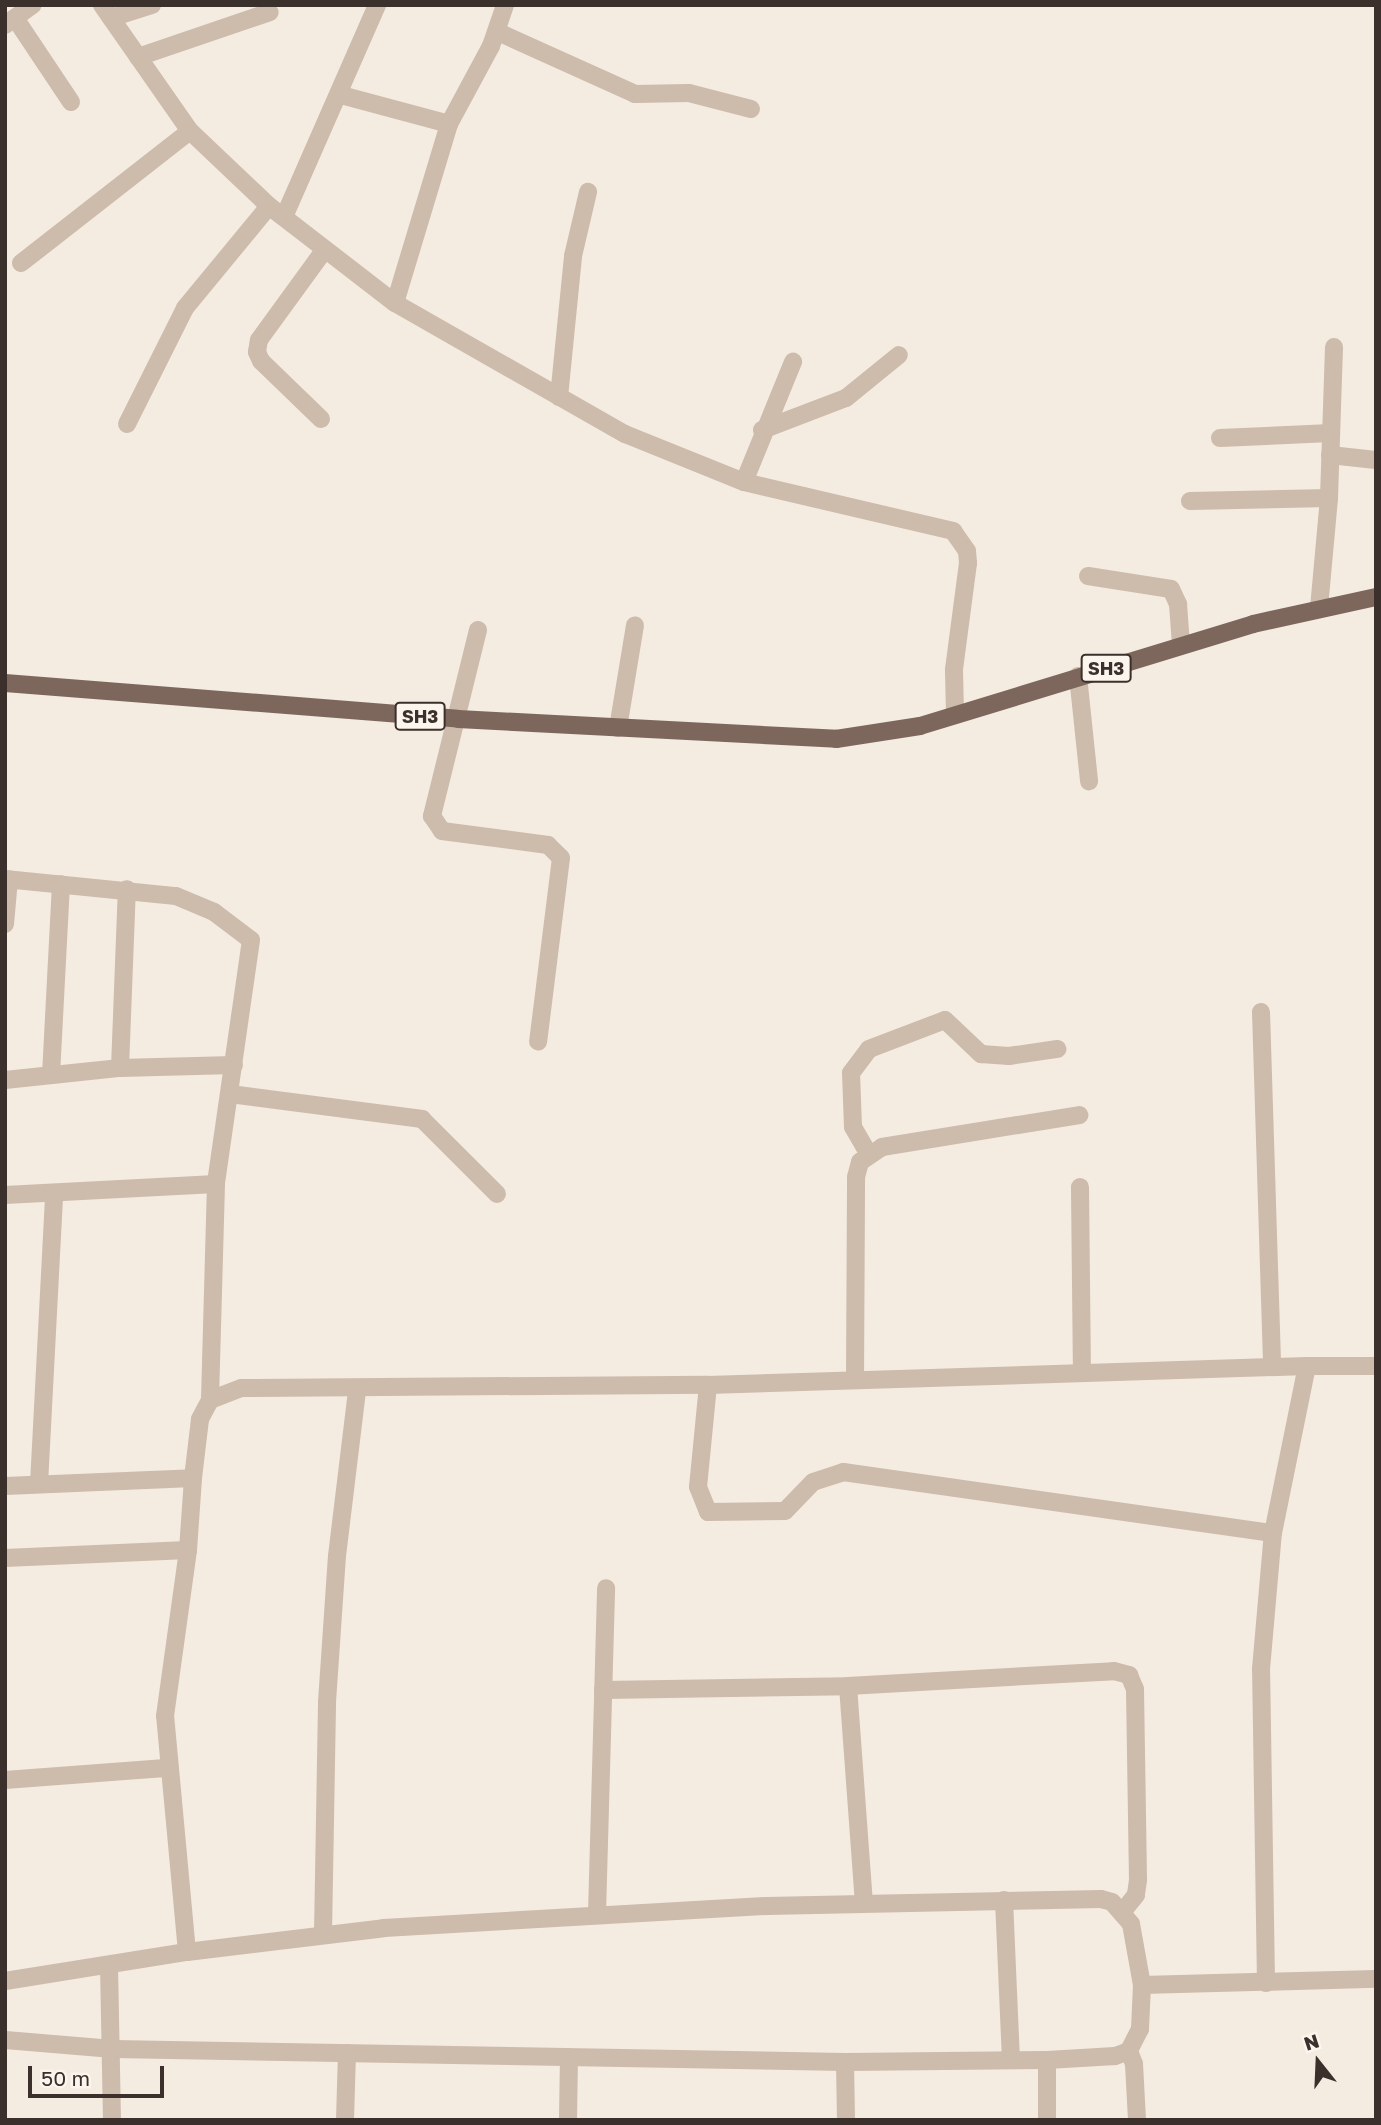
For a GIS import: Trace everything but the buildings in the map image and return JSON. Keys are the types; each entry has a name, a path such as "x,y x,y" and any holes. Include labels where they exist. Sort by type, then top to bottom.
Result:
{"main road":[{"name":"SH3","path":"5,683 458,719 836,739 895,731 1181,645 1319,608 1376,597"}],"street":[{"path":"33,5 10,22 71,103"},
{"path":"152,5 107,12 190,131 276,211 395,303 625,434 744,482 804,499 940,526 962,540 968,563 954,670 955,715"},
{"path":"127,424 185,308 276,211 341,94 377,5"},
{"path":"395,303 449,124 498,33 505,5"},
{"path":"138,57 270,12"},
{"path":"498,33 635,94 689,93 751,109"},
{"path":"341,94 449,124"},
{"path":"21,263 190,131"},
{"path":"559,397 573,256 588,192"},
{"path":"321,419 261,361 257,352 259,340 325,248"},
{"path":"1319,608 1329,498 1334,347"},
{"path":"762,430 846,398 899,355"},
{"path":"744,482 762,430 793,362"},
{"path":"1220,438 1331,433"},
{"path":"1330,455 1376,460"},
{"path":"1191,501 1329,498"},
{"path":"1088,576 1171,589 1178,604 1181,645"},
{"path":"618,728 635,625"},
{"path":"478,630 432,816 435,825 442,831 548,845 561,858 538,1042"},
{"path":"1078,676 1089,781"},
{"path":"5,924 7,879 127,889 190,900 214,912 251,940 216,1184 209,1400 200,1419 188,1550 167,1690 166,1768 187,1952"},
{"path":"51,1075 61,884"},
{"path":"120,1068 127,889"},
{"path":"1261,1012 1272,1365"},
{"path":"868,1153 853,1127 851,1073 869,1049 945,1020 981,1054 1009,1056 1057,1049"},
{"path":"5,1080 120,1068 234,1065"},
{"path":"230,1094 422,1119 497,1194"},
{"path":"868,1153 1079,1115"},
{"path":"855,1379 856,1177 868,1153"},
{"path":"5,1195 216,1184"},
{"path":"1080,1187 1082,1371"},
{"path":"40,1484 54,1193"},
{"path":"209,1400 241,1388 357,1390 708,1384 1272,1365 1376,1366"},
{"path":"1266,1983 1261,1669 1273,1533 1307,1366"},
{"path":"708,1384 698,1487 708,1512 785,1511 813,1482 843,1472 1273,1533"},
{"path":"323,1934 327,1702 337,1556 357,1390"},
{"path":"5,1486 193,1478"},
{"path":"5,1558 188,1550"},
{"path":"597,1914 606,1588"},
{"path":"603,1689 848,1685 1114,1671 1129,1675 1135,1689 1138,1880 1136,1895 1123,1911"},
{"path":"848,1685 864,1902"},
{"path":"5,1780 31,1775 166,1768"},
{"path":"5,1981 323,1934 597,1914 864,1902 1101,1899 1123,1911 1136,1938 1142,1985 1140,2029 1129,2050 1115,2056 1047,2060 845,2062 113,2049 5,2040"},
{"path":"1004,1900 1011,2060"},
{"path":"109,1965 113,2120"},
{"path":"1142,1985 1376,1979"},
{"path":"1129,2050 1134,2064 1137,2120"},
{"path":"345,2120 347,2053"},
{"path":"568,2120 569,2057"},
{"path":"1047,2060 1047,2120"},
{"path":"845,2062 846,2120"}]}
